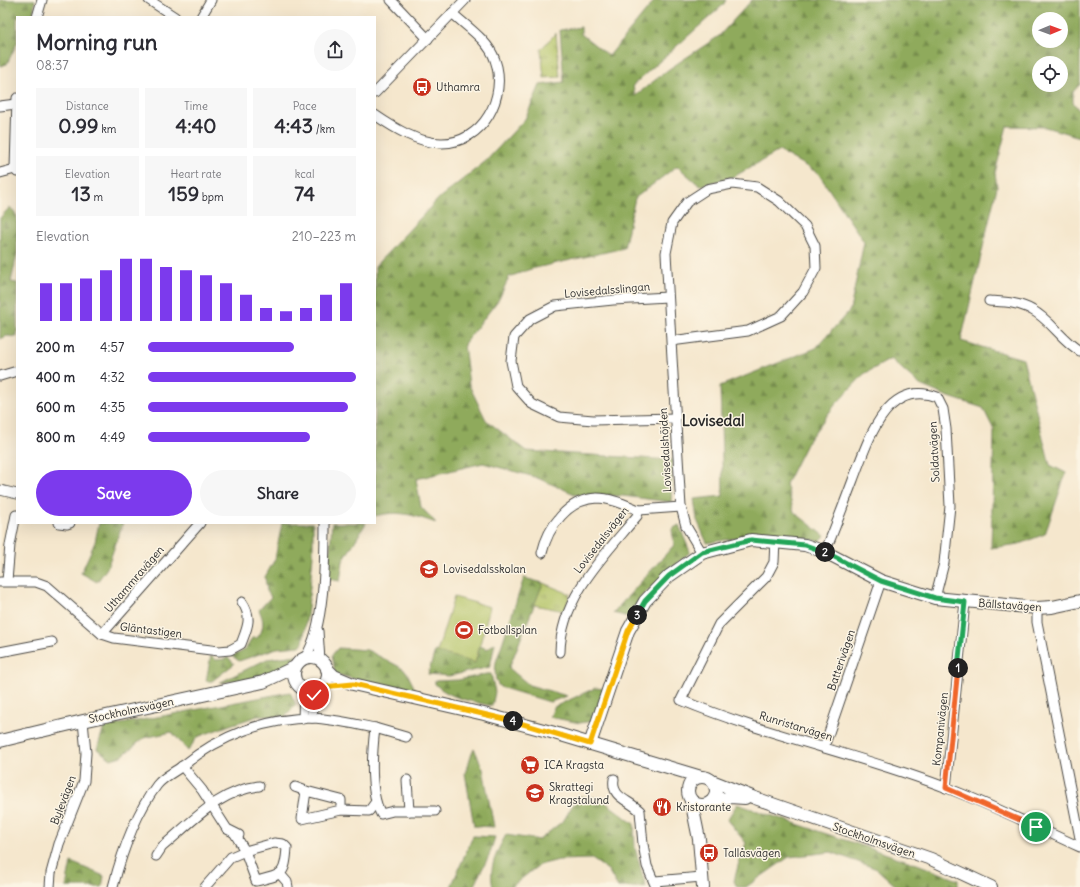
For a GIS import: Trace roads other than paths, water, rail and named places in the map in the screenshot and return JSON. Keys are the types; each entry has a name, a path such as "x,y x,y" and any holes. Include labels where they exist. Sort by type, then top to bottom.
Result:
{"main road":[{"name":"Bällstavägen","path":"590,744 611,686 628,631 645,601 669,576 702,552 751,540 805,545 825,552 881,581 935,598 1036,608 1052,607 1080,601"},
{"path":"311,657 324,665 327,679 309,688 294,674 295,667 305,658 311,657"},
{"name":"Stockholmsvägen","path":"324,665 334,676 353,684 484,714 700,777"},
{"name":"Stockholmsvägen","path":"263,682 295,667"},
{"name":"Stockholmsvägen","path":"0,742 83,721 263,682 290,682 309,688 353,684"},
{"name":"Stockholmsvägen","path":"662,765 682,782 689,795"},
{"path":"699,839 703,811 716,793 712,781 705,777 700,777 692,781 689,795 699,839 702,882"},
{"name":"Stockholmsvägen","path":"712,781 755,798 931,859 991,887"},
{"path":"689,795 697,804 709,803"},
{"name":"Stockholmsvägen","path":"709,803 730,797 755,798"}],"street":[{"path":"37,16 42,0"},
{"path":"149,0 173,16"},
{"path":"202,16 211,0"},
{"path":"391,0 428,39"},
{"path":"376,92 465,0"},
{"path":"376,116 389,124 422,140 442,143 462,140 479,129 491,112 497,96 499,78 495,59 485,44 452,14"},
{"path":"0,106 16,101 16,171 0,173"},
{"name":"Lovisedalshöjden","path":"671,341 748,331 781,316 803,292 816,268 815,246 806,226 779,201 757,187 732,184 707,189 688,202 672,223 666,253 675,418 681,508 686,526 702,552"},
{"name":"Lovisedalsslingan","path":"668,297 613,300 555,306 530,319 514,337 511,361 516,386 532,404 559,417 593,420 675,418"},
{"path":"989,301 1022,305 1032,310 1043,317 1069,343 1080,351"},
{"path":"0,376 16,371"},
{"name":"Soldatvägen","path":"825,552 873,428 889,407 908,394 924,392 937,397 943,409 946,429 950,506 944,563 935,598"},
{"path":"0,490 16,494"},
{"name":"Lovisedalsvägen","path":"542,553 546,536 561,516 576,503 597,498 621,503 639,510 681,508"},
{"name":"Lovisedalsvägen","path":"560,652 560,636 583,582 637,516 639,510"},
{"name":"Gläntastigen","path":"16,518 4,581 36,582 47,586 102,634 114,638 219,651 230,650 241,644 247,627 249,612 242,602"},
{"name":"Uthammravägen","path":"102,634 198,524"},
{"path":"324,665 318,626 325,548 325,524"},
{"name":"Runristarvägen","path":"775,542 774,562 766,577 719,624 681,700 711,713 824,747 946,788 1080,847"},
{"name":"Batterivägen","path":"824,747 881,581"},
{"name":"Kompanivägen","path":"946,788 965,602"},
{"path":"1036,608 1037,622 1080,838"},
{"path":"305,658 310,649 318,626"},
{"path":"0,652 52,642"},
{"path":"307,719 309,688"},
{"path":"113,887 117,870 138,818 158,784 195,756 231,734 264,725 307,719 339,721 375,728 406,737"},
{"name":"Bylevägen","path":"50,887 51,873 59,844 84,781 86,753 83,721"},
{"path":"375,728 373,766 376,803 381,814 393,811 435,811"},
{"path":"182,766 211,804 227,829 237,834 245,850 253,884 277,877 283,871 286,860 286,848 283,844 274,843 245,850 231,857 205,887"},
{"path":"614,779 613,787 615,793 640,811 647,866 655,884 702,882"},
{"path":"407,780 409,811"},
{"path":"156,856 162,847 211,804 228,794 248,787 259,786"},
{"path":"295,787 306,792 341,800 341,810"},
{"path":"306,792 302,819 341,810 369,811 376,803"},
{"path":"280,874 288,887"}],"place":[{"name":"Uthamra","path":"422,87"},
{"name":"Lovisedalsskolan","path":"429,569"},
{"name":"Fotbollsplan","path":"464,630"},
{"name":"ICA Kragsta","path":"530,765"},
{"name":"Skrattegi Kragstalund","path":"535,793"},
{"name":"Kristorante","path":"662,807"},
{"name":"Tallåsvägen","path":"709,853"}],"district":[{"name":"Lovisedal","path":"713,420"}]}
